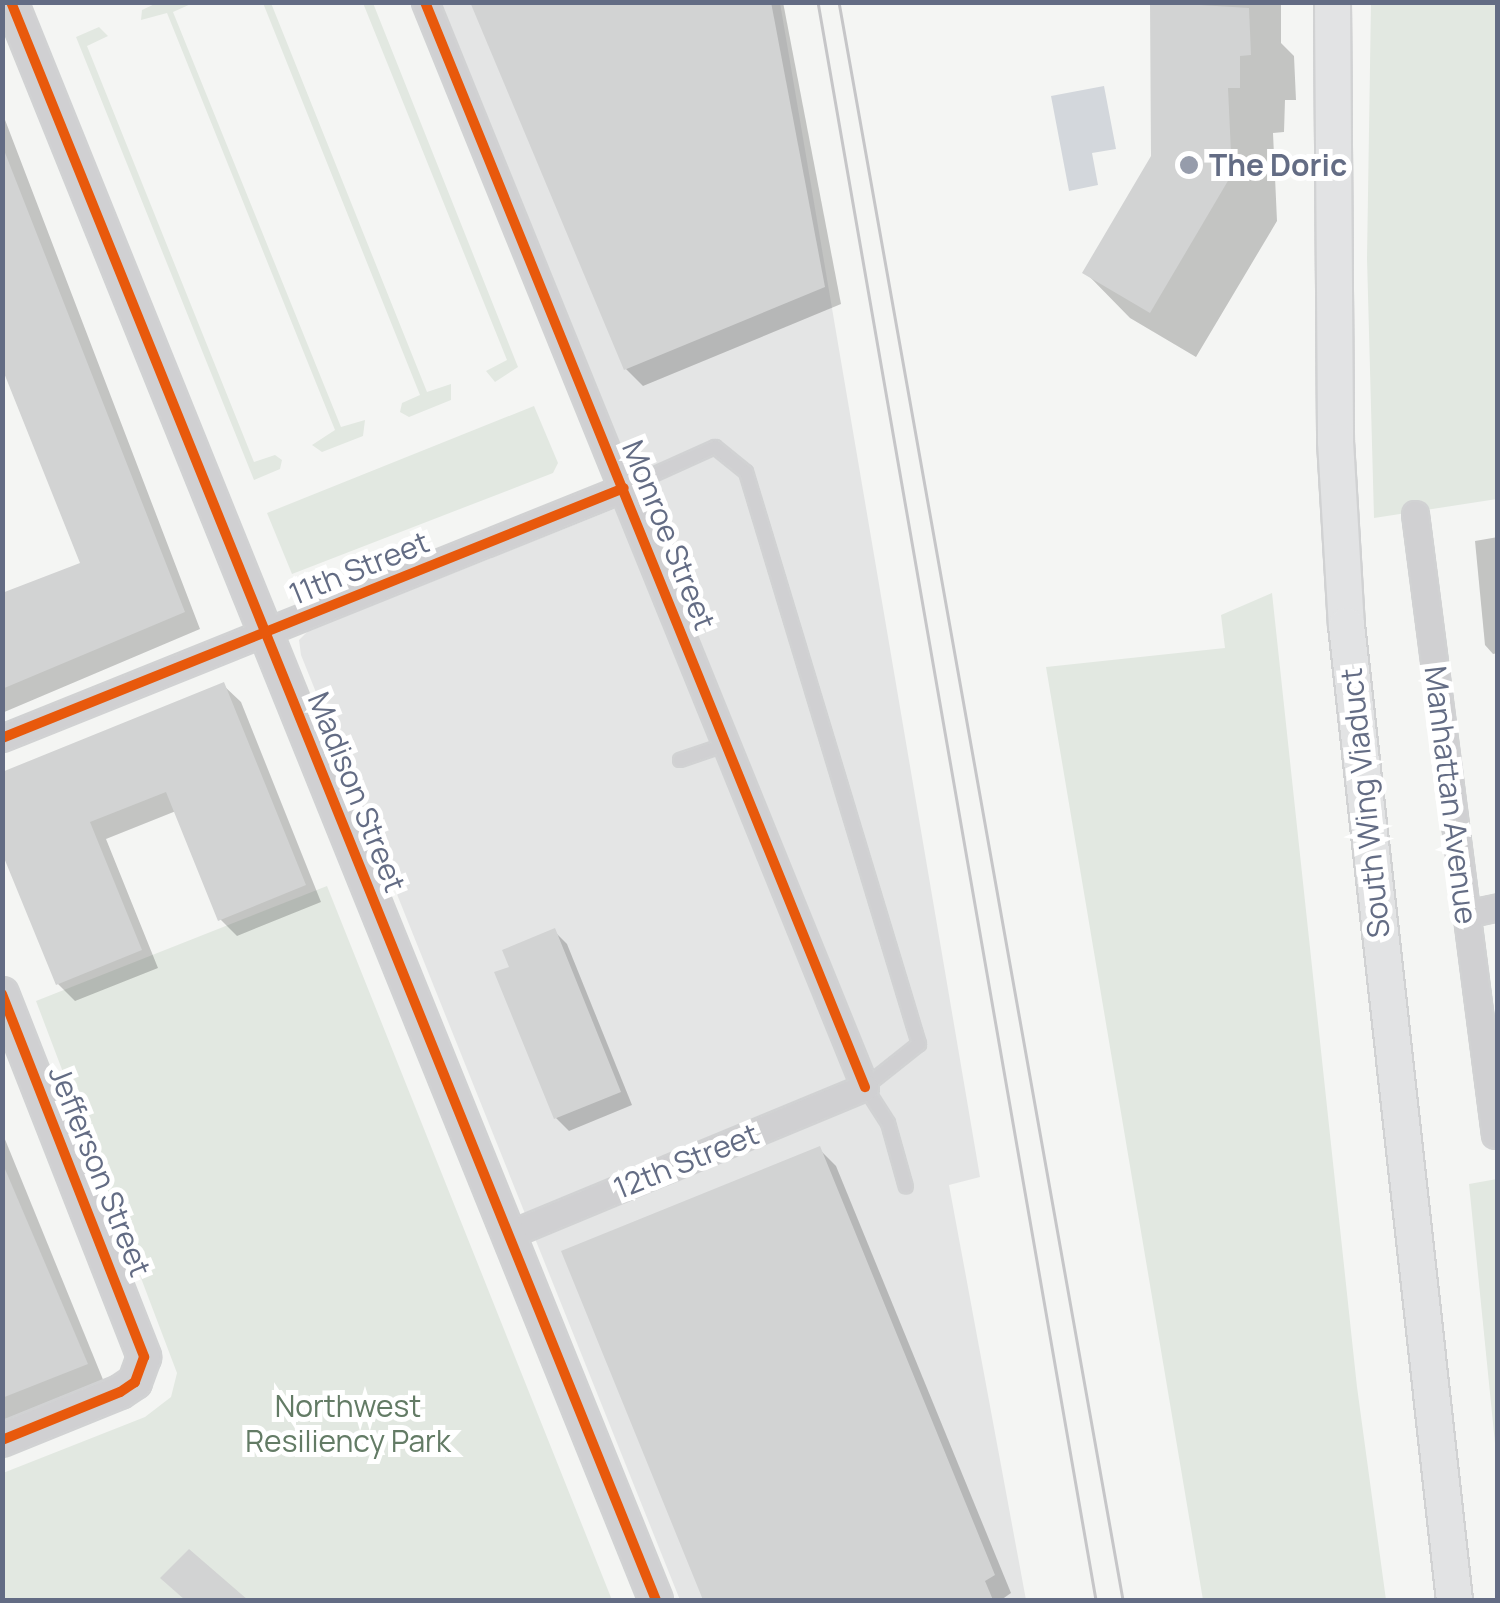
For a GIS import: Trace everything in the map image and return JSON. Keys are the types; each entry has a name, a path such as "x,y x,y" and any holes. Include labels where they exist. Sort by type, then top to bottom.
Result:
{"main road":[{"name":"South Wing Viaduct","path":"1332,2 1336,441 1346,625 1454,1600"}],"street":[{"name":"Monroe Street","path":"425,2 865,1087"},
{"name":"Madison Street","path":"12,22 266,632 656,1600"},
{"name":"11th Street","path":"2,738 624,488"},
{"name":"Manhattan Avenue","path":"1415,514 1495,1135"},
{"path":"1466,914 1498,907"},
{"name":"Jefferson Street","path":"2,994 142,1345 142,1369 120,1392 2,1440"},
{"name":"12th Street","path":"507,1235 865,1087"}],"lane":[{"path":"624,488 715,447 746,472 919,1044 865,1087 888,1122 906,1186"},
{"path":"680,760 727,744"}],"shaded area":[{"path":"427,3 780,3 980,1177 949,1185 1026,1600 680,1600 301,655 299,640 308,631 619,507"},
{"path":"1104,86 1116,149 1092,153 1098,185 1069,191 1051,96"}],"green space":[{"path":"159,2 193,3 173,12 341,427 365,420 363,436 322,452 312,445 335,430 167,13 141,20 142,10"},
{"path":"263,3 271,3 427,392 451,384 451,400 409,417 400,412 402,403 420,395"},
{"path":"363,3 373,3 518,367 495,382 486,371 507,360"},
{"path":"1371,3 1498,3 1497,499 1374,518 1367,258"},
{"path":"99,27 108,36 87,46 254,462 275,455 282,460 280,469 254,480 76,37"},
{"path":"534,406 558,463 553,473 292,574 267,513"},
{"path":"1272,593 1357,1387 1386,1600 1203,1600 1046,667 1225,648 1221,615"},
{"name":"Northwest Resiliency Park","path":"327,886 612,1600 3,1600 3,1473 145,1417 171,1397 177,1373 36,1001"},
{"path":"1498,1179 1497,1463 1469,1184"}],"building":[{"path":"470,2 771,2 825,287 624,370"},
{"name":"The Doric","path":"1150,2 1249,8 1251,55 1240,56 1240,88 1228,88 1232,174 1150,313 1082,273 1151,156"},
{"path":"2,145 185,612 2,689 2,593 80,563 2,368"},
{"path":"224,682 306,885 218,921 166,792 90,822 142,950 56,985 2,853 2,772"},
{"path":"555,928 621,1092 554,1119 494,972 509,967 502,950"},
{"path":"820,1146 995,1575 985,1581 993,1600 703,1600 561,1251"},
{"path":"2,1162 88,1364 2,1398"},
{"path":"189,1549 248,1600 185,1600 160,1578"}],"tram line":[{"path":"818,2 1096,1600"},
{"path":"839,2 1123,1600"}],"cycle path":[{"path":"11,2 656,1600"},
{"path":"425,2 865,1087"},
{"path":"2,738 624,488"},
{"path":"2,994 144,1357 135,1382 120,1392 2,1440"}],"place":[{"name":"The Doric","path":"1189,165"}]}
